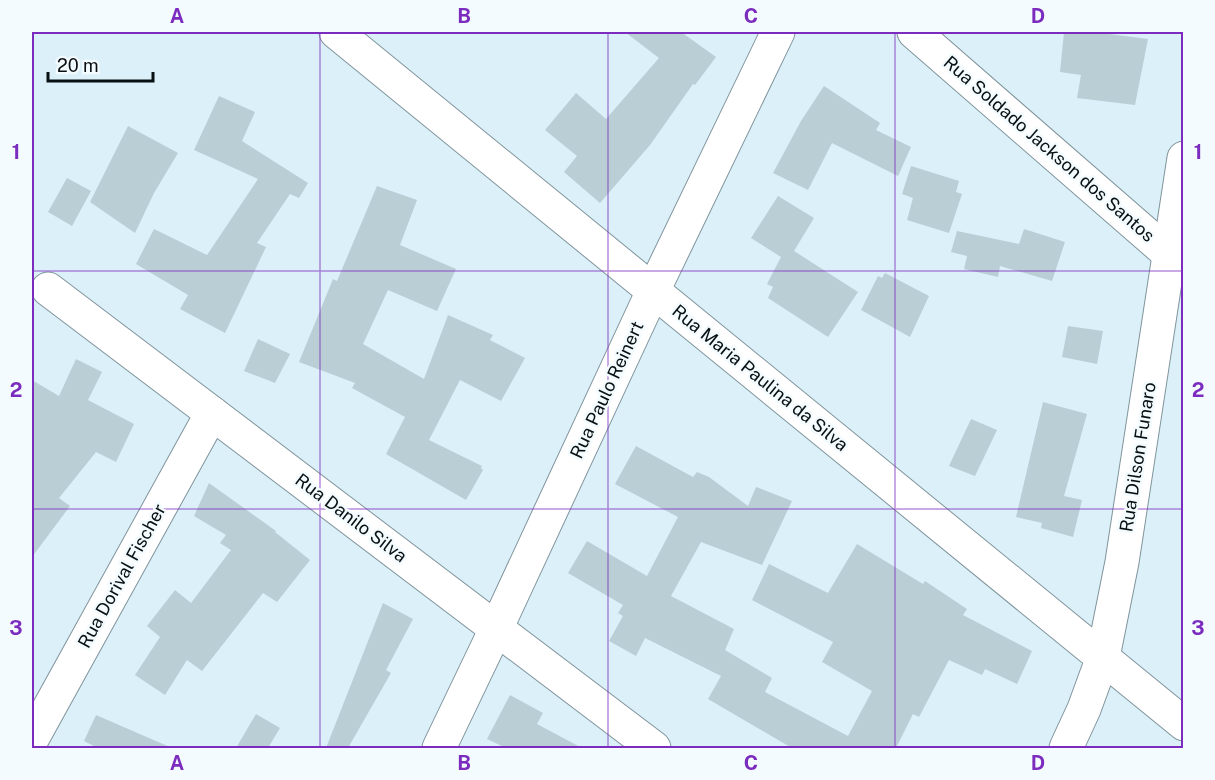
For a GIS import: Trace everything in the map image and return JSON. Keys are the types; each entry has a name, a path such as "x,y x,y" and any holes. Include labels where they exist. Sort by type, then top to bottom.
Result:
{"street":[{"name":"Rua Maria Paulina da Silva","path":"336,32 1184,724"},
{"name":"Rua Paulo Reinert","path":"439,748 653,291 778,32"},
{"name":"Rua Soldado Jackson dos Santos","path":"914,32 1176,260"},
{"name":"Rua Dilson Funaro","path":"1066,748 1084,709 1102,657 1122,562 1176,260 1184,158"},
{"name":"Rua Danilo Silva","path":"48,289 654,748"},
{"name":"Rua Dorival Fischer","path":"32,739 212,413"}],"building":[{"path":"625,32 681,32 716,57 695,85 693,84 650,145 600,203 564,172 577,156 545,130 576,93 606,119 659,58"},
{"path":"1064,32 1094,32 1148,39 1135,105 1077,98 1081,75 1060,72"},
{"path":"824,86 880,123 876,130 911,147 898,176 832,143 808,190 773,173 801,121"},
{"path":"219,96 255,112 242,141 308,183 299,198 290,194 257,243 266,247 225,333 180,309 188,295 136,264 154,229 207,255 258,179 194,150"},
{"path":"128,126 178,153 154,193 135,233 90,202"},
{"path":"911,166 959,181 956,192 962,194 949,233 907,220 913,198 902,194"},
{"path":"67,178 91,191 72,226 48,212"},
{"path":"377,186 417,200 400,245 456,269 437,311 388,290 363,344 424,379 448,315 493,335 490,340 525,358 501,401 460,380 429,440 482,466 483,470 466,500 386,454 405,417 352,388 355,383 299,362 333,279 337,281"},
{"path":"778,196 814,218 794,251 858,292 828,337 768,298 773,287 767,284 781,257 751,238"},
{"path":"1024,229 1065,242 1052,281 1000,266 998,277 964,269 967,256 951,252 957,231 1019,244"},
{"path":"885,273 929,296 910,337 861,310 878,276 882,278"},
{"path":"1068,326 1103,331 1097,364 1062,357"},
{"path":"258,339 290,354 275,383 244,371"},
{"path":"76,359 102,372 88,400 134,424 116,462 96,452 59,498 70,506 32,557 32,380 59,396"},
{"path":"1043,402 1087,414 1064,496 1082,500 1073,537 1041,528 1042,523 1016,517"},
{"path":"971,419 997,430 975,476 949,466"},
{"path":"636,446 693,477 697,472 709,477 748,506 756,487 792,501 762,565 701,542 671,596 734,629 725,650 772,678 765,692 848,736 872,691 822,662 833,642 752,600 769,564 828,593 857,544 923,584 925,581 967,609 963,615 1032,651 1017,684 985,669 982,675 949,660 919,717 913,714 896,748 792,748 708,699 721,676 645,638 636,656 609,641 623,616 618,613 623,605 568,573 587,541 647,576 678,517 615,484"},
{"path":"209,483 276,531 310,560 277,602 263,593 202,671 187,660 165,695 135,675 160,637 147,626 175,590 191,603 231,550 220,543 226,535 194,516"},
{"path":"383,603 413,619 386,670 391,673 348,748 326,748"},
{"path":"510,695 543,713 537,724 582,748 506,748 487,739"},
{"path":"256,714 280,728 268,748 236,748"},
{"path":"96,715 172,748 98,748 84,741"}]}
